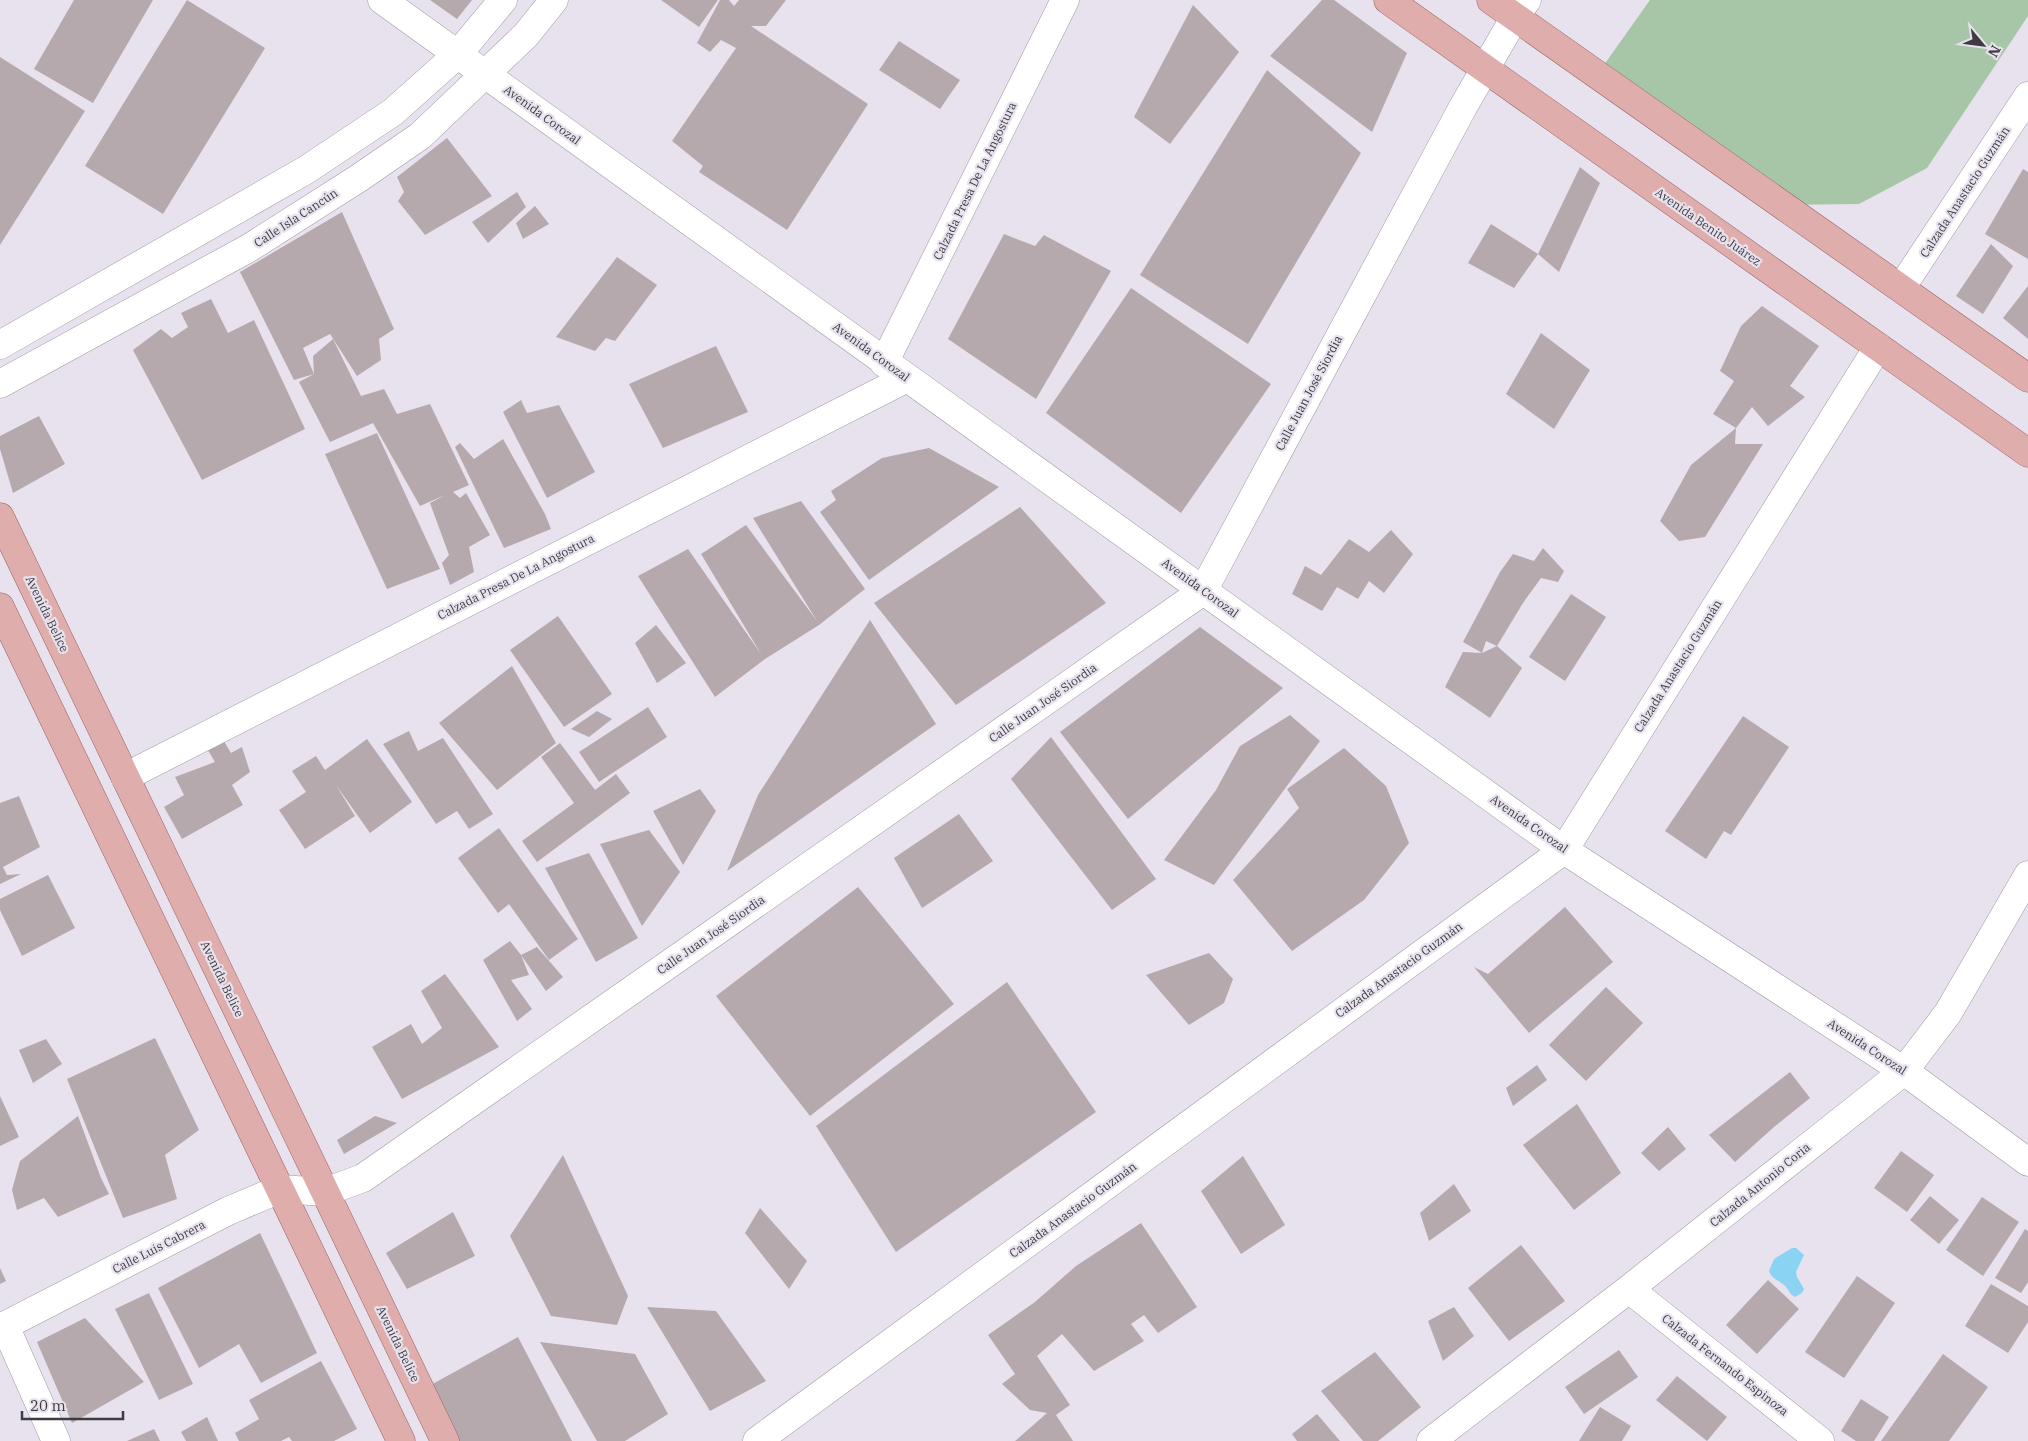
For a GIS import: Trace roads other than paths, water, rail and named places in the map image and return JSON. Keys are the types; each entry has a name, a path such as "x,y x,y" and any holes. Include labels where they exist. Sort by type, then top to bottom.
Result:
{"main road":[{"name":"Avenida Benito Juárez","path":"1388,0 2028,454"},
{"path":"1492,0 1521,8 1901,288 2028,378"},
{"name":"Avenida Belice","path":"0,517 445,1441"},
{"path":"0,608 401,1441"}],"street":[{"name":"Avenida Corozal","path":"382,0 884,363 1564,850 1904,1071 2028,1162"},
{"path":"0,345 306,170 393,112 458,54 503,0"},
{"name":"Calle Isla Cancún","path":"0,384 249,248 420,136 526,35 554,0"},
{"name":"Calzada Presa De La Angostura","path":"884,363 1065,0"},
{"name":"Calle Juan José Siordia","path":"325,1192 363,1178 1203,591 1485,69 1521,8"},
{"name":"Calzada Anastacio Guzmán","path":"1901,288 2028,96"},
{"name":"Calzada Anastacio Guzmán","path":"757,1441 1564,850 1878,347"},
{"name":"Calzada Presa De La Angostura","path":"125,777 907,378"},
{"name":"Calzada Antonio Coria","path":"1431,1441 1629,1289 1904,1071 1948,1013 2028,875"},
{"name":"Calle Luis Cabrera","path":"2,1327 228,1211 280,1188 325,1192"},
{"name":"Calzada Fernando Espinoza","path":"1629,1289 1820,1441"},
{"path":"2,1327 56,1441"}],"water":[{"path":"1792,1248 1796,1248 1804,1255 1796,1272 1804,1289 1802,1293 1795,1297 1784,1285 1773,1278 1769,1271 1774,1259"}]}
